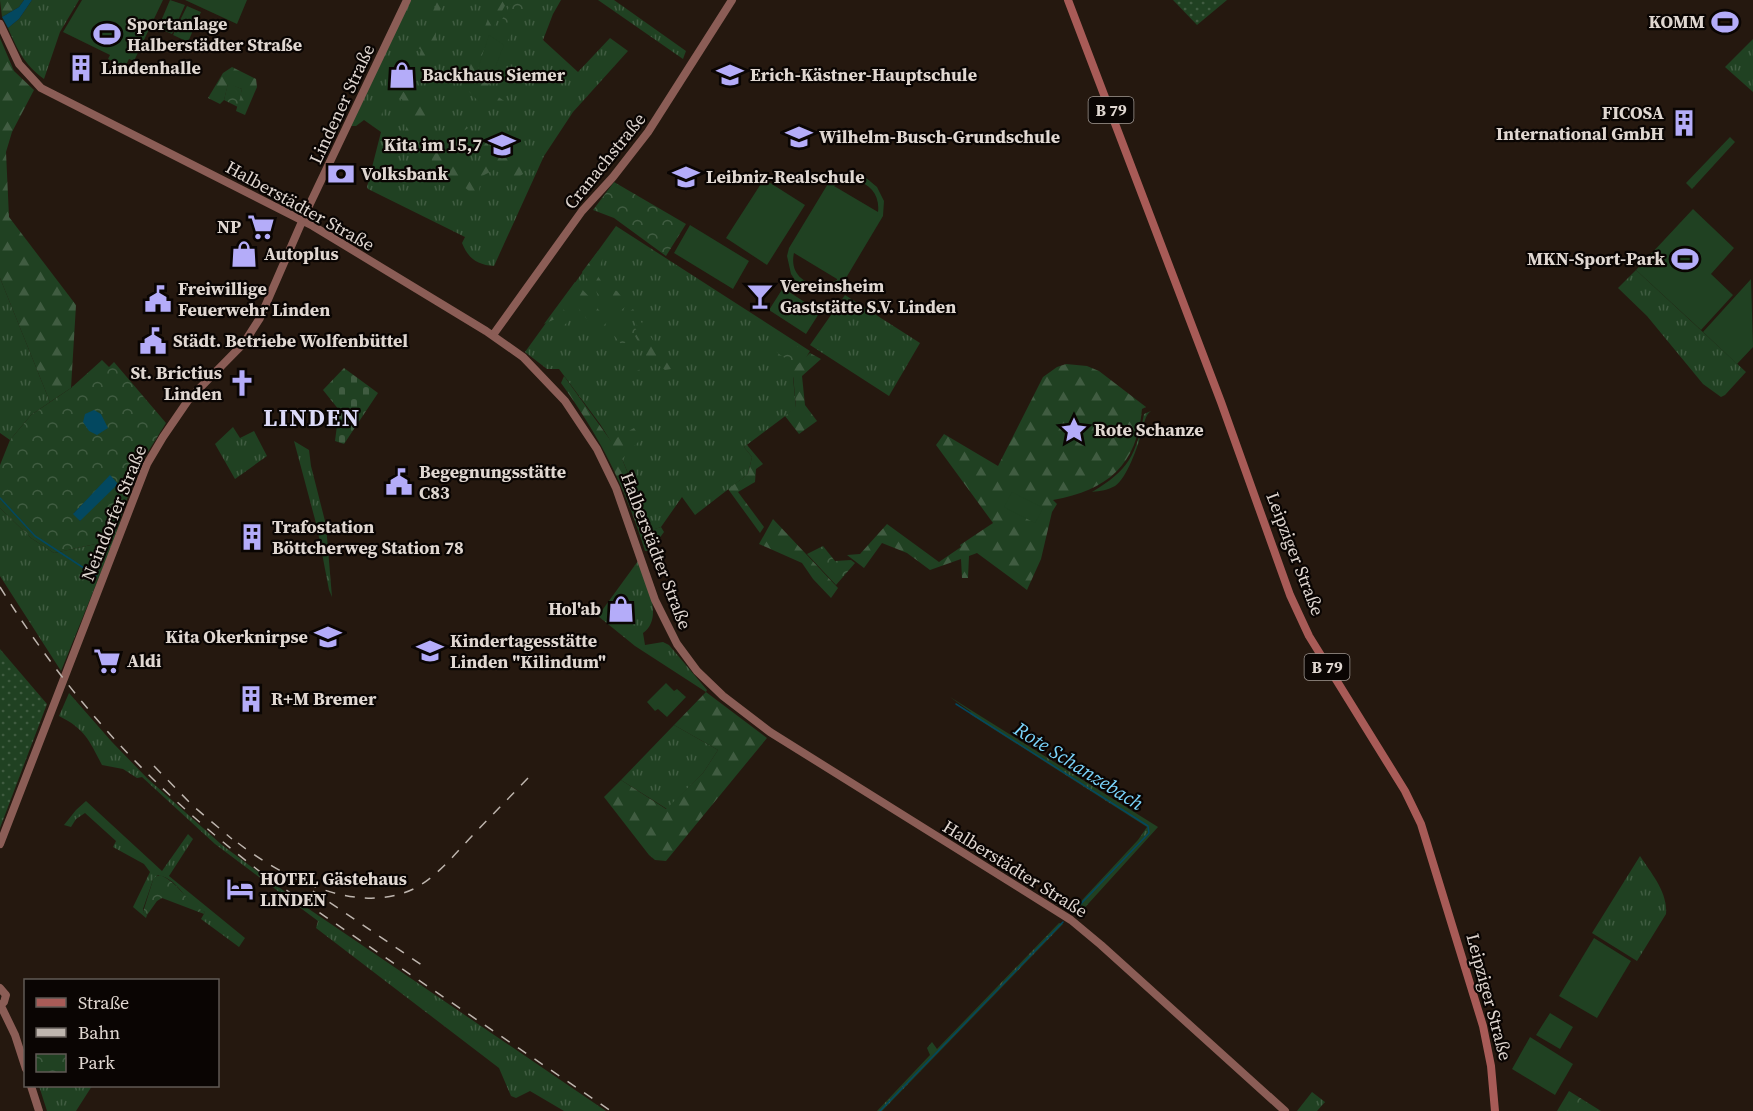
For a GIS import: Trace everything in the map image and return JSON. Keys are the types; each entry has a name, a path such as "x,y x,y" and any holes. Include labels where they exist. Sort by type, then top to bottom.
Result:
{"main road":[{"name":"Lindener Straße","path":"302,220 407,0"},
{"name":"Cranachstraße","path":"493,335 582,211 613,177 648,132 732,0"},
{"name":"Leipziger Straße","path":"1068,0 1221,402 1290,595 1309,636 1405,791 1421,824 1484,1026 1491,1065 1495,1111"},
{"name":"Halberstädter Straße","path":"0,24 19,64 35,83 52,95 302,220 493,335 524,357 565,401 588,434 616,488 667,628 705,680 770,732 1071,920 1285,1111"},
{"name":"Neindorfer Straße","path":"0,844 147,464 189,399 252,333 302,220"},
{"path":"0,988 6,995 0,1006 15,1035 24,1065"},
{"path":"31,1087 39,1111"}],"green space":[{"path":"0,0 24,0 19,7 2,17"},
{"path":"32,0 79,0 60,32 44,79 22,56 8,28 19,19"},
{"name":"Sportanlage Halberstädter Straße","path":"82,0 163,0 134,61 129,59 125,67 108,59 110,55 63,32"},
{"path":"170,0 185,5 172,34 158,28"},
{"path":"185,0 247,0 237,24"},
{"path":"407,0 561,0 543,40 578,72 610,38 628,51 573,112 544,156 494,266 483,264 470,257 462,243 465,237 367,187 381,132 364,120 356,126 348,126"},
{"path":"438,0 449,0 436,14 436,52 423,60 418,60 421,50 417,47"},
{"path":"498,0 508,0 489,35 476,74 491,78 486,92 497,96 513,107 507,118 491,98 479,102 463,85 489,16"},
{"path":"513,0 532,0 507,42 496,30"},
{"path":"598,0 614,0 686,51 683,59"},
{"path":"1173,0 1227,0 1197,25"},
{"path":"187,6 201,12 188,42 173,35"},
{"path":"489,35 504,45 491,78 477,72"},
{"path":"0,38 14,71 34,90 12,132 6,152 9,217 76,305 71,388 50,402 0,278"},
{"path":"1753,39 1753,92 1725,67"},
{"path":"232,67 256,79 257,87 245,115 236,111 242,89 228,84 224,100 220,104 208,98 223,73"},
{"path":"228,83 242,89 238,107 224,100"},
{"path":"391,86 434,106 430,114 416,120 414,130 419,143 416,147 405,141 403,134 408,120 402,99 388,98 380,118 385,128 368,117 385,87"},
{"path":"455,119 461,120 468,128 459,134 459,148 451,152 451,160 458,165 468,162 475,169 483,162 480,149 487,142 491,152 504,154 516,146 523,174 514,180 494,170 482,176 478,195 470,192 453,177 445,180 442,187 433,172 432,154 424,148 429,143 432,146 443,146"},
{"path":"1730,137 1735,142 1692,189 1686,183"},
{"path":"850,174 865,177 877,187 884,201 883,216 843,283 829,291 813,291 797,283 791,274 787,256 789,248 829,182 835,177","holes":["855,180 866,184 876,196 878,212 834,186 844,181","794,253 837,279 837,280 820,284 805,281 795,270"]},
{"path":"764,179 805,205 767,265 726,238"},
{"path":"614,182 686,224 666,256 614,218 593,210"},
{"name":"MKN-Sport-Park","path":"1693,209 1734,248 1711,274 1733,295 1701,330 1636,270"},
{"path":"690,225 749,261 733,289 674,253"},
{"path":"616,226 810,351 793,378 796,408 744,447 752,457 748,474 695,515 682,497 661,527 652,530 622,459 600,424 559,369 547,369 525,352"},
{"path":"598,251 603,257 597,275 606,288 617,291 624,300 630,295 632,301 590,337 588,334 594,328 571,299 564,304 564,310 571,319 562,327 555,319 544,324 575,282 606,318 612,313 582,272"},
{"path":"1636,270 1746,372 1725,395 1721,397 1703,384 1647,316 1618,288"},
{"path":"0,278 50,402 31,415 10,440 0,433"},
{"path":"1751,279 1753,347 1737,364 1703,332"},
{"path":"783,288 820,312 806,334 769,310"},
{"path":"845,295 920,343 889,396 810,345"},
{"path":"633,309 671,369 665,370 653,361 644,373 640,375 637,371 650,363 635,336 641,331 628,313"},
{"path":"629,320 638,332 622,345 613,334"},
{"path":"785,338 807,353 796,366 775,351"},
{"path":"775,351 796,366 810,353 821,359 802,376 805,405 817,421 799,434 785,416 796,407 793,374 774,362"},
{"path":"102,360 109,367 114,362 166,423 136,471 114,540 54,553 31,538 0,508 0,465 10,440 31,415 71,388","holes":["110,476 80,521 74,513"]},
{"path":"1066,364 1087,366 1099,371 1146,407 1142,409 1134,445 1116,472 1104,482 1089,489 1053,500 1057,504 1052,512 1041,559 1027,590 977,553 969,556 968,578 962,578 961,559 930,570 907,553 882,543 864,568 847,555 860,554 887,524 939,562 993,523 936,445 944,434 998,466 1043,377 1057,367"},
{"path":"344,368 378,393 344,444 335,441 339,410 323,390"},
{"path":"564,376 611,441 634,428 641,439 622,459 651,530 661,527 664,532 650,551 645,551 629,505 600,444 561,383"},
{"path":"1151,411 1146,417 1135,453 1124,476 1115,486 1092,492 1115,476 1129,460 1138,440 1144,414"},
{"path":"233,427 240,438 254,431 267,456 235,479 215,444"},
{"path":"294,441 309,450 326,525 332,597 317,527"},
{"path":"747,445 763,464 756,469 755,482 738,492 764,527 760,533 728,489 748,474 752,457 744,447"},
{"path":"1012,492 1043,508 1035,523 1004,507"},
{"path":"0,508 31,538 54,553 114,540 61,671 0,576"},
{"path":"773,519 838,588 831,598 802,563 759,544"},
{"path":"823,546 835,561 851,560 855,563 836,585 807,554"},
{"path":"638,561 653,609 649,626 643,633 645,645 663,642 669,645 707,690 706,692 635,646 598,616"},
{"path":"0,649 47,704 0,828"},
{"path":"666,683 674,691 677,689 686,697 667,717 658,709 655,711 647,702"},
{"path":"706,692 767,738 666,861 655,860 604,797 621,780 666,809 703,773 718,750 674,725"},
{"path":"69,693 147,778 222,845 303,905 606,1111 564,1111 530,1091 516,1098 511,1096 499,1068 316,928 318,921 215,844 142,777 137,778 123,769 102,765 81,731 59,716"},
{"path":"950,697 1158,827 1078,915 1071,912 1138,840 1147,827 970,714 971,712"},
{"path":"674,725 718,750 703,773 667,809 621,780"},
{"path":"86,801 162,871 188,834 193,839 169,876 245,938 239,947 201,919 205,912 195,907 177,886 164,877 158,875 153,880 143,909 147,915 146,918 133,907 150,872 144,864 113,847 116,841 85,813 76,819 71,827 64,825"},
{"path":"1640,856 1662,890 1666,914 1637,961 1592,933"},
{"path":"160,875 173,883 193,904 205,912 204,914 162,898 147,915 143,912 153,880"},
{"path":"1059,923 1063,924 882,1111 877,1111 930,1055 927,1048 932,1042 937,1049"},
{"path":"1594,938 1631,961 1597,1018 1559,996"},
{"path":"1550,1013 1573,1027 1560,1049 1536,1035"},
{"path":"1530,1037 1573,1064 1555,1095 1512,1069"},
{"path":"39,1087 91,1087 76,1111 47,1111"},
{"path":"1569,1091 1601,1111 1557,1111"},
{"path":"1312,1092 1325,1102 1317,1111 1297,1111"}],"water":[{"path":"24,0 32,0 19,19 8,28 2,17 19,7"},
{"path":"94,410 101,414 108,428 97,435 89,431 83,422 85,414"},
{"path":"110,475 118,484 80,521 73,514"}],"waterway":[{"path":"0,498 35,536 96,576"},
{"name":"Rote Schanzebach","path":"956,704 1148,826 1149,833 1072,913"},
{"name":"Rote Schanzebach","path":"880,1111 1063,922"}],"railway":[{"path":"0,587 57,671 88,709 153,779 189,813 267,877 611,1111"},
{"path":"154,766 193,806 232,839"},
{"path":"238,843 278,869 324,890 349,896 373,898 397,895 419,886 441,869 529,777"},
{"path":"313,891 426,968"}],"place":[{"name":"KOMM","path":"1725,22"},
{"name":"Sportanlage Halberstädter Straße","path":"107,34"},
{"name":"Lindenhalle","path":"81,68"},
{"name":"Backhaus Siemer","path":"402,75"},
{"name":"Erich-Kästner-Hauptschule","path":"730,75"},
{"name":"FICOSA International GmbH","path":"1684,123"},
{"name":"Wilhelm-Busch-Grundschule","path":"799,137"},
{"name":"Kita im 15,7","path":"502,145"},
{"name":"Volksbank","path":"341,174"},
{"name":"Leibniz-Realschule","path":"686,177"},
{"name":"NP","path":"261,227"},
{"name":"Autoplus","path":"244,254"},
{"name":"MKN-Sport-Park","path":"1685,259"},
{"name":"Vereinsheim Gaststätte S.V. Linden","path":"760,296"},
{"name":"Freiwillige Feuerwehr Linden","path":"158,299"},
{"name":"Städt. Betriebe Wolfenbüttel","path":"153,341"},
{"name":"St. Brictius Linden","path":"242,383"},
{"name":"Rote Schanze","path":"1074,430"},
{"name":"Begegnungsstätte C83","path":"399,482"},
{"name":"Trafostation Böttcherweg Station 78","path":"252,537"},
{"name":"Hol'ab","path":"621,609"},
{"name":"Kita Okerknirpse","path":"328,637"},
{"name":"Kindertagesstätte Linden \"Kilindum\"","path":"430,651"},
{"name":"Aldi","path":"107,661"},
{"name":"R+M Bremer","path":"251,699"},
{"name":"HOTEL Gästehaus LINDEN","path":"240,889"}],"district":[{"name":"LINDEN","path":"312,418"}]}
